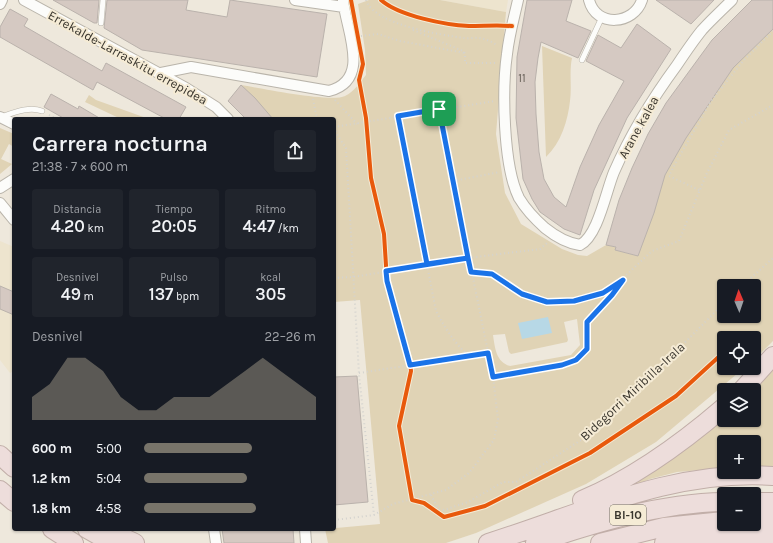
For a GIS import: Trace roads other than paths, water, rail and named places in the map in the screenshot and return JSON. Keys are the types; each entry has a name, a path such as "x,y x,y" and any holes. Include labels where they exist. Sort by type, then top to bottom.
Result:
{"highway":[{"path":"748,383 773,356"},
{"path":"492,542 537,519 594,495 625,479 668,451 717,412"},
{"path":"0,455 12,466"},
{"path":"492,542 586,509 654,488 706,478 732,475 773,476"},
{"path":"761,502 773,502"},
{"name":"BI-10","path":"535,543 640,513 663,508 717,503"},
{"path":"761,520 773,520"},
{"name":"BI-10","path":"600,543 664,527 717,522"},
{"path":"41,531 56,543"},
{"path":"55,531 74,543"},
{"path":"91,531 112,543"},
{"path":"109,531 135,543"},
{"path":"666,543 709,537 773,536"}],"street":[{"path":"0,4 2,0"},
{"name":"Errekalde-Larraskitu errepidea","path":"24,0 161,73 216,107 226,117"},
{"path":"161,73 191,67 329,91 340,88 350,78 354,62 354,53 343,4 294,0"},
{"name":"Arane kalea","path":"518,0 507,54 506,142 513,179 519,198 552,239 575,244 580,244 586,241 596,225 607,188 618,163 635,127 652,98 702,30 732,0"},
{"path":"589,0 595,12 602,17 619,21 628,18 635,13 642,0"},
{"path":"0,117 12,123"},
{"path":"0,188 12,180"},
{"path":"0,203 12,218"},
{"path":"214,531 216,543"},
{"path":"305,531 306,543"}],"lane":[{"path":"101,23 103,0"},
{"path":"582,60 602,17"},
{"path":"0,117 28,110 36,109 42,111"}],"water":[{"path":"548,317 552,333 522,339 518,323"}]}
